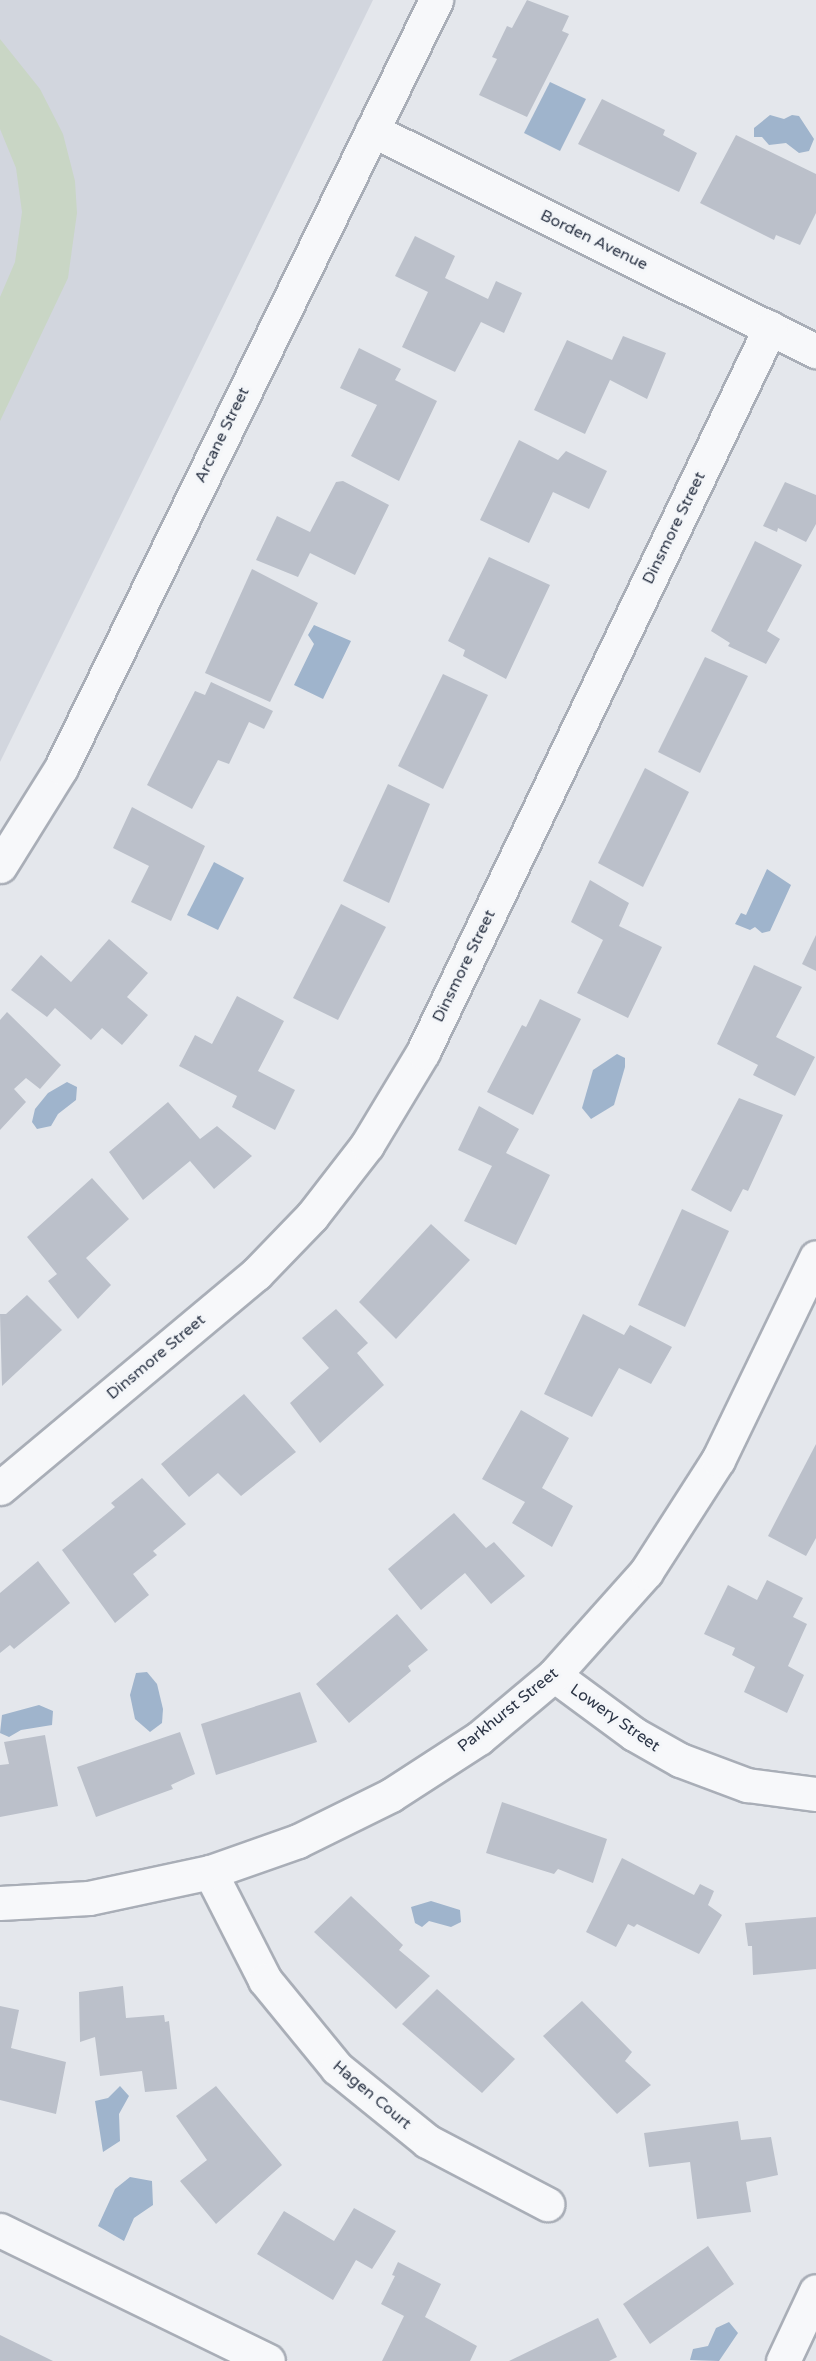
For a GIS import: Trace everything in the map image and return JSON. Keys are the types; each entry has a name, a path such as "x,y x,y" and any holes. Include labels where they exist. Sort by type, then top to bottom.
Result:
{"street":[{"name":"Arcane Street","path":"0,866 61,768 436,0"},
{"name":"Borden Avenue","path":"372,130 816,351"},
{"name":"Dinsmore Street","path":"0,1488 256,1274 312,1216 367,1145 423,1052 770,328"},
{"name":"Parkhurst Street","path":"0,1903 89,1898 210,1872 297,1841 391,1796 479,1738 554,1675 646,1572 718,1460 816,1257"},
{"name":"Lowery Street","path":"554,1675 634,1734 680,1760 747,1785 816,1794"},
{"name":"Hagen Court","path":"210,1872 265,1980 337,2068 427,2141 547,2204"},
{"path":"0,2230 268,2361"},
{"path":"783,2361 816,2291"}],"shaded area":[{"path":"0,0 373,0 0,762"}],"green space":[{"path":"0,39 40,89 63,134 75,181 77,213 68,278 0,421 0,297 15,262 22,212 16,168 0,129"}],"water":[{"path":"550,82 586,99 560,151 524,133"},
{"path":"770,115 784,119 792,115 799,116 814,139 809,151 799,153 786,143 769,145 762,137 754,137 754,128"},
{"path":"314,625 351,641 323,699 294,685 314,644 308,635"},
{"path":"214,862 244,878 218,930 187,915"},
{"path":"767,869 791,885 770,931 762,933 755,927 750,930 735,924 741,913 746,915"},
{"path":"617,1054 625,1058 625,1067 614,1105 591,1119 582,1108 593,1070"},
{"path":"67,1082 77,1087 76,1100 58,1114 51,1126 37,1129 32,1122 35,1109 48,1093"},
{"path":"147,1672 157,1684 163,1709 162,1723 150,1732 135,1719 130,1695 136,1673"},
{"path":"39,1705 53,1711 52,1725 21,1730 9,1737 0,1733 2,1715"},
{"path":"431,1901 460,1910 461,1922 451,1927 429,1921 422,1927 415,1923 411,1907"},
{"path":"120,2086 129,2096 119,2114 120,2141 103,2152 95,2101 108,2098"},
{"path":"130,2177 152,2181 153,2205 134,2218 124,2241 98,2226 115,2189"},
{"path":"729,2322 738,2333 719,2361 690,2360 693,2349 708,2346 716,2328"}],"building":[{"path":"527,0 569,16 562,31 569,34 527,117 479,95 497,59 492,57 507,26 512,28"},
{"path":"602,99 665,130 663,135 697,153 679,192 578,144"},
{"path":"736,135 816,174 816,213 800,245 776,235 774,240 700,203"},
{"path":"415,236 455,256 445,278 488,299 496,281 522,293 504,333 481,322 455,372 402,347 428,292 395,276"},
{"path":"623,336 666,353 647,399 610,380 585,434 534,410 567,340 612,360"},
{"path":"359,348 401,369 395,380 437,401 399,481 351,456 377,405 340,388"},
{"path":"519,440 558,460 566,451 607,471 589,509 553,492 529,543 480,520"},
{"path":"343,481 389,505 355,575 310,553 298,577 256,560 277,516 310,532 336,482"},
{"path":"785,482 816,495 816,524 806,542 778,528 777,532 763,526"},
{"path":"755,541 802,565 767,631 780,639 766,664 728,646 730,643 711,631"},
{"path":"489,557 550,585 506,679 463,656 465,650 448,641"},
{"path":"252,569 318,603 270,702 205,673"},
{"path":"705,657 748,676 700,773 658,752"},
{"path":"443,674 488,695 443,789 398,766"},
{"path":"211,682 273,711 264,729 249,722 229,764 218,760 192,809 147,785 195,691 205,695"},
{"path":"645,768 689,792 643,887 598,863"},
{"path":"388,784 430,804 389,903 343,881"},
{"path":"132,807 205,846 171,921 131,902 149,866 113,848"},
{"path":"590,880 629,903 619,926 662,947 628,1018 577,993 603,940 571,922"},
{"path":"341,904 386,927 338,1020 293,998"},
{"path":"816,935 816,971 802,964"},
{"path":"109,939 148,973 127,997 148,1015 122,1045 102,1028 91,1040 55,1008 47,1017 11,990 41,955 71,982"},
{"path":"754,965 802,987 776,1037 815,1057 795,1096 753,1075 758,1065 717,1044"},
{"path":"237,996 284,1021 258,1071 295,1090 275,1130 232,1107 237,1096 179,1066 195,1035 212,1044"},
{"path":"540,999 581,1019 533,1115 487,1092 522,1025 526,1027"},
{"path":"7,1012 61,1065 40,1089 26,1078 14,1089 26,1102 0,1130 0,1020"},
{"path":"739,1098 783,1115 748,1191 743,1189 731,1212 691,1190"},
{"path":"168,1102 200,1139 217,1126 252,1156 214,1189 190,1161 143,1200 109,1152"},
{"path":"479,1106 519,1129 506,1153 550,1175 516,1245 464,1221 492,1166 458,1150"},
{"path":"92,1178 129,1219 86,1258 111,1285 78,1319 48,1281 57,1274 27,1237"},
{"path":"682,1209 729,1231 685,1327 638,1305"},
{"path":"431,1224 470,1260 396,1339 359,1302"},
{"path":"27,1295 62,1330 2,1386 0,1314 6,1314"},
{"path":"336,1309 368,1343 357,1353 384,1385 320,1443 290,1403 329,1368 302,1338"},
{"path":"583,1314 624,1335 630,1325 672,1347 651,1384 619,1368 592,1417 544,1394"},
{"path":"244,1394 296,1452 241,1496 218,1473 189,1497 161,1464"},
{"path":"521,1410 569,1438 542,1488 573,1506 552,1547 512,1523 525,1502 482,1479"},
{"path":"816,1444 816,1538 806,1556 768,1536"},
{"path":"142,1478 186,1524 153,1551 157,1555 133,1574 149,1595 115,1623 62,1550 115,1507 111,1503"},
{"path":"454,1513 486,1548 494,1542 525,1576 491,1604 465,1573 421,1610 388,1569"},
{"path":"38,1561 70,1603 14,1649 10,1645 0,1653 0,1593"},
{"path":"767,1580 803,1598 793,1617 807,1624 788,1666 804,1675 787,1713 744,1692 755,1667 732,1655 735,1648 704,1634 728,1585 757,1600"},
{"path":"397,1614 428,1650 408,1666 411,1671 349,1723 316,1684"},
{"path":"300,1692 317,1742 216,1775 201,1724"},
{"path":"180,1732 195,1774 171,1785 173,1789 96,1817 77,1767"},
{"path":"45,1735 58,1806 0,1817 0,1765 9,1764 4,1742"},
{"path":"502,1802 607,1839 593,1883 558,1869 554,1874 486,1853"},
{"path":"622,1858 694,1895 700,1884 714,1891 708,1905 722,1915 699,1954 637,1924 634,1927 628,1924 616,1947 586,1932"},
{"path":"351,1896 403,1945 399,1950 430,1976 396,2009 314,1932"},
{"path":"816,1917 816,1969 753,1975 752,1946 748,1946 745,1923"},
{"path":"123,1986 126,2018 164,2015 165,2022 169,2021 177,2089 145,2092 142,2071 100,2076 95,2037 80,2042 79,1992"},
{"path":"437,1989 515,2059 482,2093 402,2024"},
{"path":"582,2001 632,2052 625,2061 651,2085 617,2114 543,2036"},
{"path":"0,2006 19,2010 11,2048 66,2062 56,2114 0,2100"},
{"path":"216,2086 282,2165 216,2224 180,2181 207,2160 176,2116"},
{"path":"738,2121 741,2140 771,2137 778,2175 746,2182 751,2212 697,2219 690,2162 649,2167 644,2133"},
{"path":"354,2208 396,2231 372,2269 356,2260 333,2300 257,2254 284,2211 334,2241"},
{"path":"708,2246 734,2284 650,2344 623,2304"},
{"path":"398,2262 441,2284 425,2317 477,2346 470,2361 382,2361 404,2316 381,2304 395,2276 392,2275"},
{"path":"598,2318 617,2357 609,2361 509,2361"},
{"path":"0,2335 53,2361 0,2361"}]}
